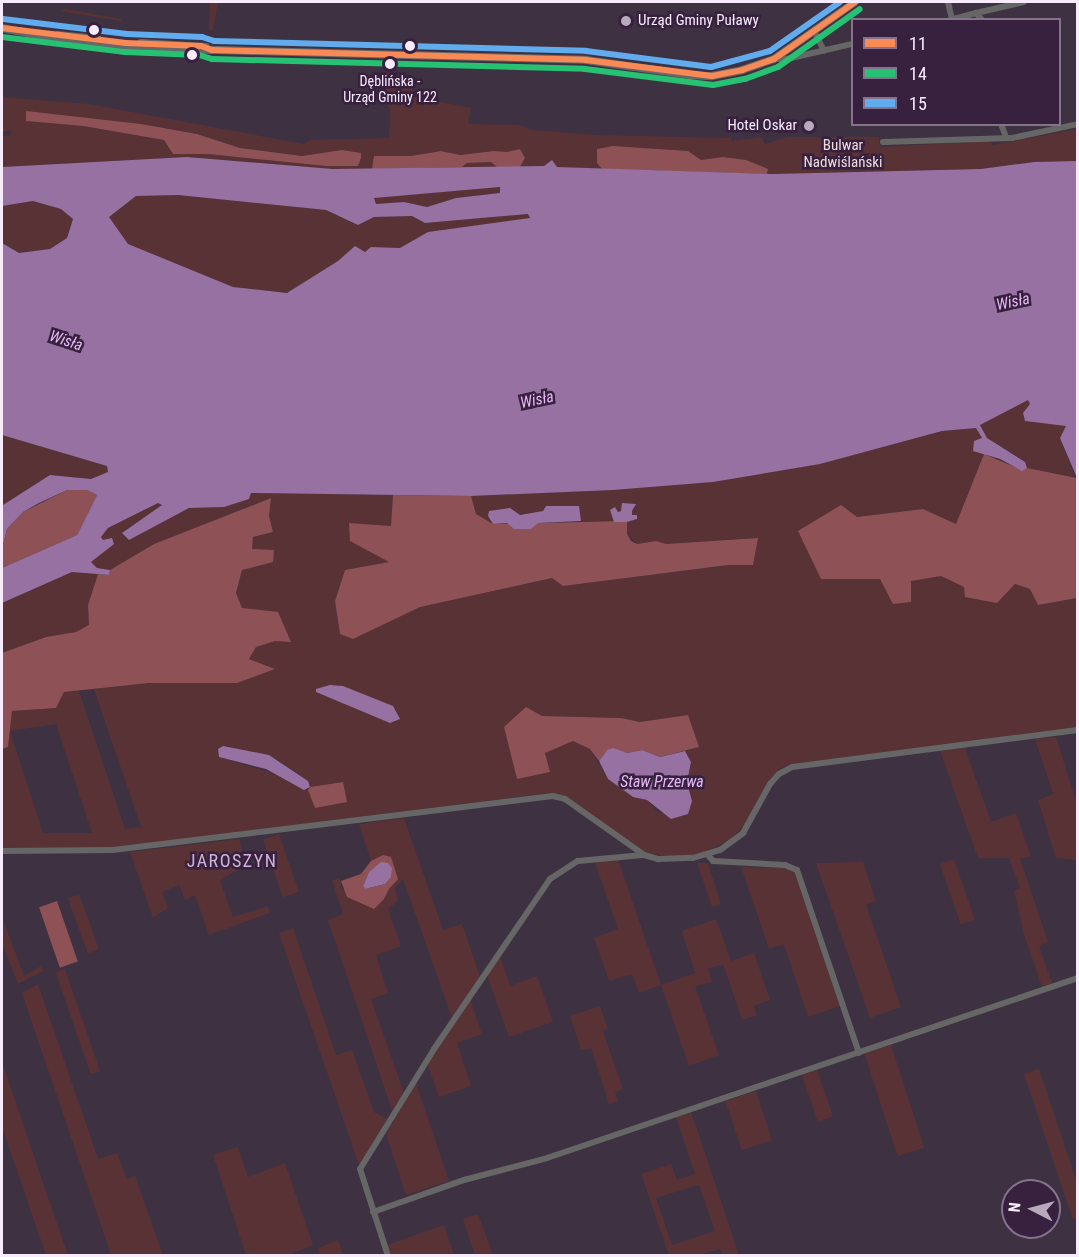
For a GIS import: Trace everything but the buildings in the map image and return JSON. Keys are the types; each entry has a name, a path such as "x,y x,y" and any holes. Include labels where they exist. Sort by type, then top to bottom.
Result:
{"main road":[{"path":"2,28 67,41 114,46 586,60 701,76 732,73 774,59 815,33 855,2"}],"street":[{"path":"948,2 951,18"},
{"path":"960,18 979,16 1024,2"},
{"path":"815,33 824,51"},
{"path":"774,59 851,44"},
{"path":"883,142 1006,137 1077,124"},
{"path":"1002,126 1006,137"},
{"path":"2,851 113,850 553,796 565,799 644,855 658,859 677,860 708,855 731,843 743,832 770,784 779,774 792,767 1077,730"},
{"path":"388,1256 360,1174 361,1165 470,994 544,888 558,872 578,861 644,855"},
{"path":"708,855 710,860 719,862 785,865 797,870 859,1053"},
{"path":"373,1212 464,1180 547,1158 1077,978"}],"green space":[{"path":"210,2 218,2 213,30 209,30"},
{"path":"66,9 121,19 121,21 60,11"},
{"path":"644,11 649,13 651,18 649,23 644,25 639,23 637,18 639,13"},
{"name":"Bulwar Nadwiślański","path":"385,72 416,79 411,96 471,108 468,124 520,125 532,130 595,135 731,138 732,141 762,137 765,144 788,137 879,137 880,147 991,141 992,145 1078,129 1077,161 1034,162 981,169 767,174 768,169 723,157 701,160 688,151 613,146 600,148 597,163 602,169 557,167 552,160 544,166 520,167 525,158 520,149 460,155 441,151 411,156 374,156 372,169 333,169 187,157 2,167 2,137 10,135 12,130 2,132 2,97 89,104 304,144 310,140 389,138 390,110 383,90","holes":["26,112 141,124 197,134 240,148 302,156 342,150 361,153 361,158 358,166 326,166 208,154 173,154 164,140 83,126 27,121"]},
{"path":"491,162 497,167 462,167 467,163"},
{"path":"500,187 500,193 456,198 427,207 404,202 376,204 374,197"},
{"path":"178,195 326,210 358,225 374,217 412,216 425,223 528,214 530,219 428,232 401,248 372,247 365,252 355,247 338,261 287,293 233,287 128,244 109,217 136,196"},
{"path":"33,201 61,209 73,219 67,238 50,249 19,253 2,243 2,206"},
{"path":"1028,399 1030,404 1067,426 1060,438 1075,477 1027,468 1025,461 987,438 980,425"},
{"path":"977,428 982,438 973,450 984,454 956,524 923,509 857,517 880,579 911,581 941,576 964,587 1015,584 1030,589 1038,605 1077,598 1077,728 790,764 778,770 770,779 745,824 732,839 699,854 675,857 646,853 566,797 549,793 113,848 2,848 2,749 8,746 12,711 56,708 64,692 79,691 125,829 141,827 94,689 274,669 249,659 256,647 275,641 242,608 236,593 242,570 252,549 253,537 273,532 269,516 270,498 154,544 110,570 97,568 91,562 101,537 108,528 158,503 162,505 122,533 128,540 189,508 224,507 251,493 393,495 391,526 349,523 390,562 345,570 335,601 340,634 353,639 419,607 553,578 563,586 728,565 753,565 757,538 666,544 656,541 637,544 627,534 627,522 637,519 631,511 636,508 622,503 621,511 610,510 614,522 581,521 578,506 519,515 488,516 493,524 476,514 471,496 613,490 713,482 819,464 942,431","holes":["687,715 699,747 685,751 691,762 687,782 692,801 659,813 647,800 633,797 608,779 590,749 573,741 545,753 550,772 517,779 542,716 621,718 641,722","56,724 92,833 43,833 10,731","220,757 277,759 308,781 310,787 343,782 316,808 308,790 283,777"]},
{"path":"2,435 107,466 108,473 91,479 50,475 4,505 2,509"},
{"path":"72,572 98,574 88,605 89,625 76,632 46,637 2,653 2,603"},
{"path":"1056,737 1077,804 1077,860 1056,858 1038,800 1053,794 1035,739"},
{"path":"965,748 991,822 1016,813 1031,857 1020,858 1048,942 1039,946 1052,983 1042,987 1024,934 1014,891 1020,888 1009,858 978,858 940,751"},
{"path":"404,818 443,930 462,924 480,977 452,1018 403,879 395,888 398,901 388,909 401,946 376,955 388,993 371,999 404,1093 392,1110 328,920 343,914 332,881 340,878 342,889 384,899 395,883 383,855 371,861 359,824"},
{"path":"279,834 299,892 283,897 263,840"},
{"path":"239,839 247,865 220,880 233,917 268,906 270,913 209,935 195,895 185,900 179,885 162,892 168,908 153,918 130,852"},
{"path":"618,859 661,985 639,993 632,974 609,981 594,938 618,929 594,860"},
{"path":"954,859 975,920 961,924 940,864"},
{"path":"863,862 876,901 866,905 901,1007 870,1018 816,863"},
{"path":"697,863 708,863 721,904 712,907"},
{"path":"741,867 788,868 797,875 840,1006 808,1017 784,944 769,949"},
{"path":"79,894 99,949 88,954 68,898"},
{"path":"2,917 24,976 41,966 43,971 18,984 2,944"},
{"path":"716,919 731,961 754,953 770,1000 754,1006 757,1015 742,1020 723,964 708,969 712,982 695,986 719,1055 689,1066 661,985 695,973 682,931"},
{"path":"293,928 336,1055 352,1050 374,1112 387,1119 359,1165 279,933"},
{"path":"500,956 510,986 537,976 553,1022 509,1037 487,975"},
{"path":"65,969 100,1071 91,1074 56,972"},
{"path":"38,984 98,1159 117,1153 127,1179 135,1176 163,1255 111,1255 22,993"},
{"path":"470,999 482,1034 457,1043 471,1086 439,1097 427,1063"},
{"path":"600,1006 608,1029 603,1031 623,1089 615,1092 618,1101 609,1104 591,1048 581,1050 570,1016"},
{"path":"891,1045 924,1148 898,1156 864,1054"},
{"path":"2,1062 68,1255 46,1255 2,1127"},
{"path":"1039,1069 1077,1183 1077,1218 1073,1220 1061,1179 1024,1074"},
{"path":"817,1070 833,1116 818,1122 802,1075"},
{"path":"416,1083 449,1181 406,1195 386,1134"},
{"path":"756,1091 772,1140 742,1150 726,1101"},
{"path":"691,1113 739,1255 722,1255 720,1249 698,1255 669,1255 641,1174 671,1164 677,1180 695,1174 676,1117","holes":["699,1185 715,1231 672,1245 656,1198"]},
{"path":"238,1147 248,1177 285,1163 313,1245 289,1255 246,1255 213,1155"},
{"path":"478,1214 493,1255 475,1255 463,1219"},
{"path":"444,1225 454,1255 390,1255 387,1245"},
{"path":"338,1240 343,1255 320,1255 318,1248"}],"shaded area":[{"path":"26,111 141,124 197,134 240,148 302,156 342,150 361,153 361,158 358,166 326,166 208,154 173,154 164,140 83,126 26,121"},
{"path":"613,146 688,151 701,160 723,157 746,160 768,169 767,174 602,169 597,163 597,149"},
{"path":"520,149 525,158 520,167 497,167 491,162 467,163 462,167 372,169 374,156 411,156 441,151 460,155"},
{"path":"984,454 1022,470 1027,468 1077,478 1077,598 1038,605 1030,589 1015,584 997,603 965,597 964,587 941,576 911,581 911,602 893,604 880,579 821,579 798,531 841,505 857,517 923,509 956,524"},
{"path":"67,490 87,490 97,495 77,535 2,568 2,548 7,529 23,512"},
{"path":"393,495 471,496 476,514 493,524 627,522 627,534 631,541 637,544 656,541 666,544 758,538 753,565 728,565 563,586 552,578 420,607 353,639 340,634 335,601 345,570 389,562 350,541 349,523 391,526"},
{"path":"271,498 269,516 273,532 253,537 252,549 274,550 273,562 242,570 236,593 242,608 278,612 291,642 275,641 256,647 249,659 275,669 237,683 149,683 64,692 56,708 12,711 8,747 2,749 2,653 46,637 76,632 89,625 88,605 98,574 109,575 110,570 154,544"},
{"path":"526,707 542,716 621,718 640,722 688,715 699,747 660,757 642,750 627,753 607,750 599,761 590,749 573,741 545,753 550,772 517,779 504,727"},
{"path":"343,782 347,802 315,808 308,790 310,787"},
{"path":"383,855 391,857 398,879 374,909 347,897 341,881 361,874 371,861","holes":["369,872 385,884 365,889 363,886"]},
{"path":"57,901 78,962 60,968 39,907"}],"water":[{"name":"Wisła","path":"187,157 333,169 544,166 552,160 557,167 773,174 981,169 1034,162 1077,161 1077,478 1060,438 1066,426 1025,421 1023,413 1030,404 1028,400 980,425 987,438 1025,462 1027,468 1022,471 1000,459 973,451 974,441 982,438 976,428 942,431 820,464 713,482 613,490 471,496 251,493 249,499 224,507 189,508 129,540 122,533 162,505 158,503 108,528 101,537 103,540 112,538 114,544 91,562 97,568 110,570 109,575 72,572 2,603 2,568 77,535 97,495 87,490 67,490 39,503 23,512 7,529 2,548 3,505 50,475 91,479 108,472 107,466 2,435 2,243 19,253 50,249 67,238 73,219 61,209 33,201 2,206 2,167","holes":["500,187 500,193 456,198 427,207 404,202 376,204 374,198","178,195 326,210 358,225 374,217 412,216 425,223 528,214 530,218 428,232 400,248 371,247 365,252 355,246 338,261 287,293 233,287 128,244 109,217 136,196"]},
{"path":"622,503 636,504 632,515 637,515 637,519 614,522 610,510 615,507 618,512 621,511"},
{"path":"546,506 579,506 581,521 538,523 531,529 514,529 507,523 493,524 488,516 489,511 510,508 520,515 543,511"},
{"path":"330,685 343,686 393,706 400,719 390,723 316,692 316,689"},
{"path":"223,746 269,755 308,781 310,787 304,790 266,769 219,757 218,749"},
{"name":"Staw Przerwa","path":"613,748 627,753 642,750 660,757 685,751 691,762 687,782 692,801 688,814 671,819 647,800 633,797 608,779 599,761 607,750"},
{"path":"381,862 388,863 392,868 391,877 385,884 365,889 363,886 369,872"}],"transit line":[{"name":"15","path":"3,19 127,34 202,37 214,41 586,51 711,67 770,51 840,2"},
{"name":"11","path":"2,28 126,43 201,46 212,50 586,60 712,76 742,70 774,59 855,2"},
{"name":"14","path":"2,37 125,52 199,55 212,59 585,69 713,85 745,79 778,67 860,9"}],"place":[{"name":"Urząd Gminy Puławy","path":"626,21"},
{"name":"Dęblińska - Urząd Gminy 122","path":"390,64"},
{"name":"Hotel Oskar","path":"809,126"}],"district":[{"name":"JAROSZYN","path":"232,861"}]}
